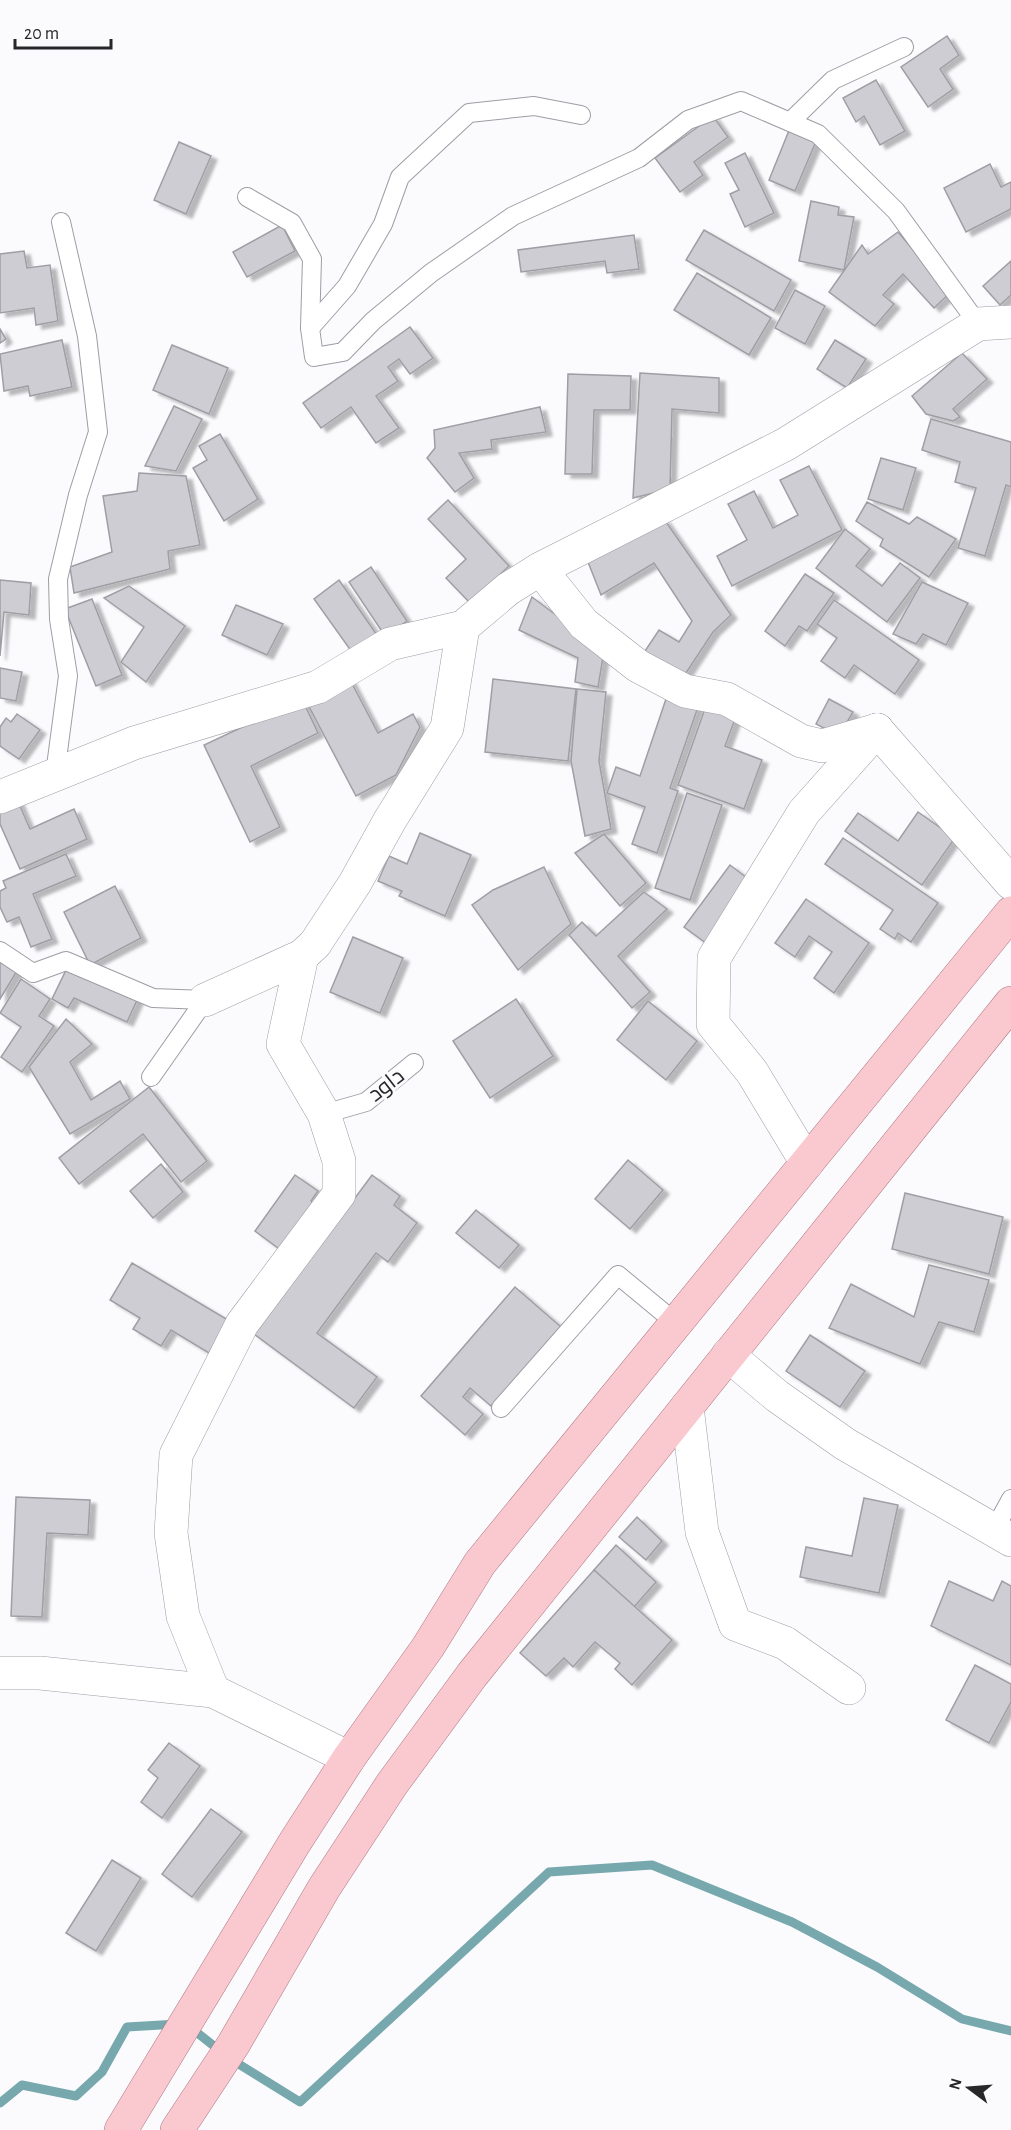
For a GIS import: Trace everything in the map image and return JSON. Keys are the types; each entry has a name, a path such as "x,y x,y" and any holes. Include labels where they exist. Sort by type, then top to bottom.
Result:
{"main road":[{"path":"121,2130 348,1758 428,1647 480,1563 1011,913"},
{"path":"177,2130 233,2045 332,1877 392,1784 472,1675 1011,1003"},
{"path":"428,1647 472,1675"},
{"path":"288,1854 332,1877"}],"street":[{"path":"0,797 134,743 318,687 390,644 463,627 508,589 540,568 786,444 978,324 1011,322"},
{"path":"540,568 584,624 638,666 685,691 727,699 801,741 822,746 877,730"},
{"path":"206,1000 302,956 315,944 355,883 390,820 447,728 463,627"},
{"path":"877,730 1011,883"},
{"path":"807,1163 752,1072 713,1024 714,958 804,812 877,730"},
{"path":"213,1690 183,1616 171,1533 176,1455 242,1324 339,1194 339,1161 324,1114 283,1044 302,956"},
{"path":"728,1355 777,1396 845,1444 1002,1536"},
{"path":"687,1407 702,1532 735,1624 785,1643 849,1688"},
{"path":"0,1673 40,1673 213,1690 348,1758"}],"lane":[{"path":"790,122 833,80 904,46"},
{"path":"247,197 292,223 312,259 310,328 314,357 343,352 373,321 431,273 513,216 639,158 688,120 741,101 818,134 896,211 978,324"},
{"path":"310,328 347,286 383,224 400,177 469,113 534,106 581,115"},
{"path":"55,774 68,676 59,619 58,579 78,495 98,432 87,336 61,222"},
{"path":"0,951 33,973 66,961 153,998 206,1000"},
{"path":"150,1077 206,1000"},
{"name":"داود","path":"324,1114 366,1102 414,1063"},
{"path":"501,1408 618,1275 676,1323"},
{"path":"1002,1536 1011,1499"}],"building":[{"path":"947,36 959,55 940,69 953,89 928,107 901,67"},
{"path":"876,80 905,131 880,145 864,116 856,122 843,98"},
{"path":"713,116 728,137 694,162 703,175 680,192 655,158"},
{"path":"790,128 817,139 795,191 769,180"},
{"path":"179,142 211,156 186,214 154,200"},
{"path":"745,153 774,213 745,227 730,194 739,190 725,163"},
{"path":"990,164 1001,187 1011,182 1011,209 966,232 944,188"},
{"path":"811,201 839,207 838,215 854,217 844,270 799,261"},
{"path":"282,225 295,251 247,277 233,252"},
{"path":"704,230 791,280 774,311 686,260"},
{"path":"898,232 950,293 934,308 903,274 883,295 894,304 875,326 829,292 862,245 868,254"},
{"path":"634,235 639,269 607,273 605,261 521,272 518,250"},
{"path":"24,251 27,268 50,265 58,321 36,325 34,308 0,313 0,254"},
{"path":"1011,261 1011,295 1000,305 983,286"},
{"path":"697,273 771,318 749,355 674,310"},
{"path":"795,290 825,306 805,344 775,328"},
{"path":"410,327 433,358 410,374 399,359 388,367 398,381 376,396 399,428 376,443 351,407 321,428 303,403"},
{"path":"0,329 6,339 0,343"},
{"path":"62,340 72,387 30,396 28,386 4,391 0,354"},
{"path":"835,340 866,359 847,388 817,369"},
{"path":"172,345 228,368 209,414 153,390"},
{"path":"962,353 987,379 953,409 960,417 953,421 926,414 912,396"},
{"path":"640,373 719,378 719,413 672,409 670,489 633,498"},
{"path":"568,374 631,376 630,410 594,410 592,474 565,474"},
{"path":"174,406 202,419 176,471 145,466"},
{"path":"540,407 546,432 491,440 492,449 459,453 474,478 455,492 427,458 435,448 434,430"},
{"path":"931,419 1011,442 1011,487 1006,485 985,556 958,548 976,488 955,482 960,462 922,450"},
{"path":"220,434 258,499 224,521 193,468 207,460 199,446"},
{"path":"881,458 916,468 903,510 868,499"},
{"path":"809,466 842,530 732,586 717,556 747,540 728,504 754,491 773,528 798,515 780,480"},
{"path":"139,473 186,476 200,545 168,551 170,569 74,593 70,567 112,552 103,496 137,491"},
{"path":"448,500 509,566 470,603 446,578 466,559 428,519"},
{"path":"867,502 909,524 917,517 956,539 929,577 880,546 883,539 856,521"},
{"path":"664,519 731,615 713,632 682,679 643,654 659,630 679,642 692,621 654,563 601,595 588,562"},
{"path":"845,529 870,549 856,566 882,586 900,563 920,578 887,622 816,568"},
{"path":"371,567 407,621 385,636 349,582"},
{"path":"805,574 834,593 807,631 799,626 785,646 765,631"},
{"path":"0,580 31,583 29,615 4,612 0,656"},
{"path":"339,580 379,638 354,655 314,599"},
{"path":"922,582 968,603 946,645 923,634 916,644 893,634"},
{"path":"129,586 185,626 146,682 121,662 144,627 104,598"},
{"path":"532,597 604,651 598,687 575,682 578,658 519,630"},
{"path":"92,599 122,675 96,686 65,609"},
{"path":"834,600 919,660 895,694 854,665 845,678 821,661 837,638 817,624"},
{"path":"236,605 283,624 267,655 222,635"},
{"path":"0,668 22,672 16,701 0,698"},
{"path":"348,676 378,733 413,714 420,727 396,775 356,796 305,699"},
{"path":"493,679 576,689 568,761 485,752"},
{"path":"577,689 606,692 599,761 611,829 585,836 571,761"},
{"path":"668,693 699,704 670,788 678,791 657,853 632,844 645,807 607,793 616,767 640,776"},
{"path":"302,699 318,733 251,766 280,827 250,842 204,745"},
{"path":"829,699 853,712 839,736 816,724"},
{"path":"708,700 738,711 725,746 762,760 744,809 678,785"},
{"path":"17,714 40,730 19,759 0,746 0,727 6,718 11,722"},
{"path":"687,793 722,805 690,900 655,888"},
{"path":"17,799 30,829 74,809 87,839 20,869 0,824 0,806"},
{"path":"918,812 955,838 922,885 845,831 858,813 898,841"},
{"path":"420,833 471,855 445,916 399,896 402,891 378,881 389,856 407,864"},
{"path":"604,834 646,883 620,906 575,853"},
{"path":"843,838 938,903 911,942 898,933 895,939 880,929 893,910 825,864"},
{"path":"66,854 76,876 33,894 52,939 31,947 19,917 7,922 0,907 0,891 6,888 3,881"},
{"path":"730,865 755,884 710,946 684,927"},
{"path":"544,867 571,924 518,970 472,905 493,890"},
{"path":"115,886 141,938 90,965 64,912"},
{"path":"644,892 667,909 618,956 650,992 632,1008 569,935 582,922 596,936"},
{"path":"806,899 869,943 834,993 814,978 832,952 809,936 795,957 775,943"},
{"path":"353,937 403,958 380,1013 330,992"},
{"path":"0,960 17,971 0,999"},
{"path":"68,966 138,998 127,1022 74,998 68,1008 52,999"},
{"path":"21,979 50,999 39,1016 54,1026 22,1072 1,1057 21,1027 0,1013"},
{"path":"516,999 553,1056 490,1098 453,1041"},
{"path":"648,1001 697,1041 666,1080 617,1040"},
{"path":"66,1019 92,1044 70,1062 91,1100 120,1081 130,1099 70,1134 29,1067"},
{"path":"149,1087 207,1161 181,1182 143,1134 79,1184 59,1158"},
{"path":"628,1160 663,1190 630,1229 595,1199"},
{"path":"161,1164 183,1192 153,1218 130,1191"},
{"path":"295,1175 318,1191 311,1201 319,1207 286,1254 255,1231"},
{"path":"372,1175 400,1196 394,1205 417,1223 388,1262 376,1253 317,1333 377,1377 354,1408 254,1334"},
{"path":"905,1193 1003,1217 989,1274 892,1249"},
{"path":"476,1210 519,1245 499,1268 456,1233"},
{"path":"132,1263 228,1320 209,1353 171,1330 161,1346 133,1329 140,1318 110,1300"},
{"path":"929,1265 989,1280 974,1332 939,1322 920,1364 829,1328 851,1284 914,1317"},
{"path":"515,1287 561,1327 491,1406 470,1388 463,1397 483,1414 465,1435 421,1396"},
{"path":"810,1335 865,1371 840,1407 786,1371"},
{"path":"16,1497 90,1500 88,1535 47,1533 42,1617 11,1616"},
{"path":"864,1498 898,1505 879,1593 800,1577 806,1547 852,1556"},
{"path":"637,1517 662,1541 646,1560 619,1537"},
{"path":"616,1545 656,1582 634,1607 594,1570"},
{"path":"594,1570 672,1640 632,1685 615,1669 620,1663 595,1642 573,1667 564,1658 546,1676 520,1653"},
{"path":"949,1581 993,1601 1002,1581 1011,1586 1011,1665 931,1626"},
{"path":"975,1665 1011,1684 1011,1702 989,1743 946,1720"},
{"path":"169,1743 200,1766 162,1818 141,1802 158,1778 148,1770"},
{"path":"211,1809 242,1832 192,1897 162,1874"},
{"path":"112,1860 141,1878 96,1951 66,1933"}],"waterway":[{"path":"190,2027 229,2058 300,2102 549,1872 652,1865 792,1922 877,1967 962,2019 1011,2031"},
{"path":"0,2103 22,2085 76,2096 102,2072 127,2027 178,2024"}]}
